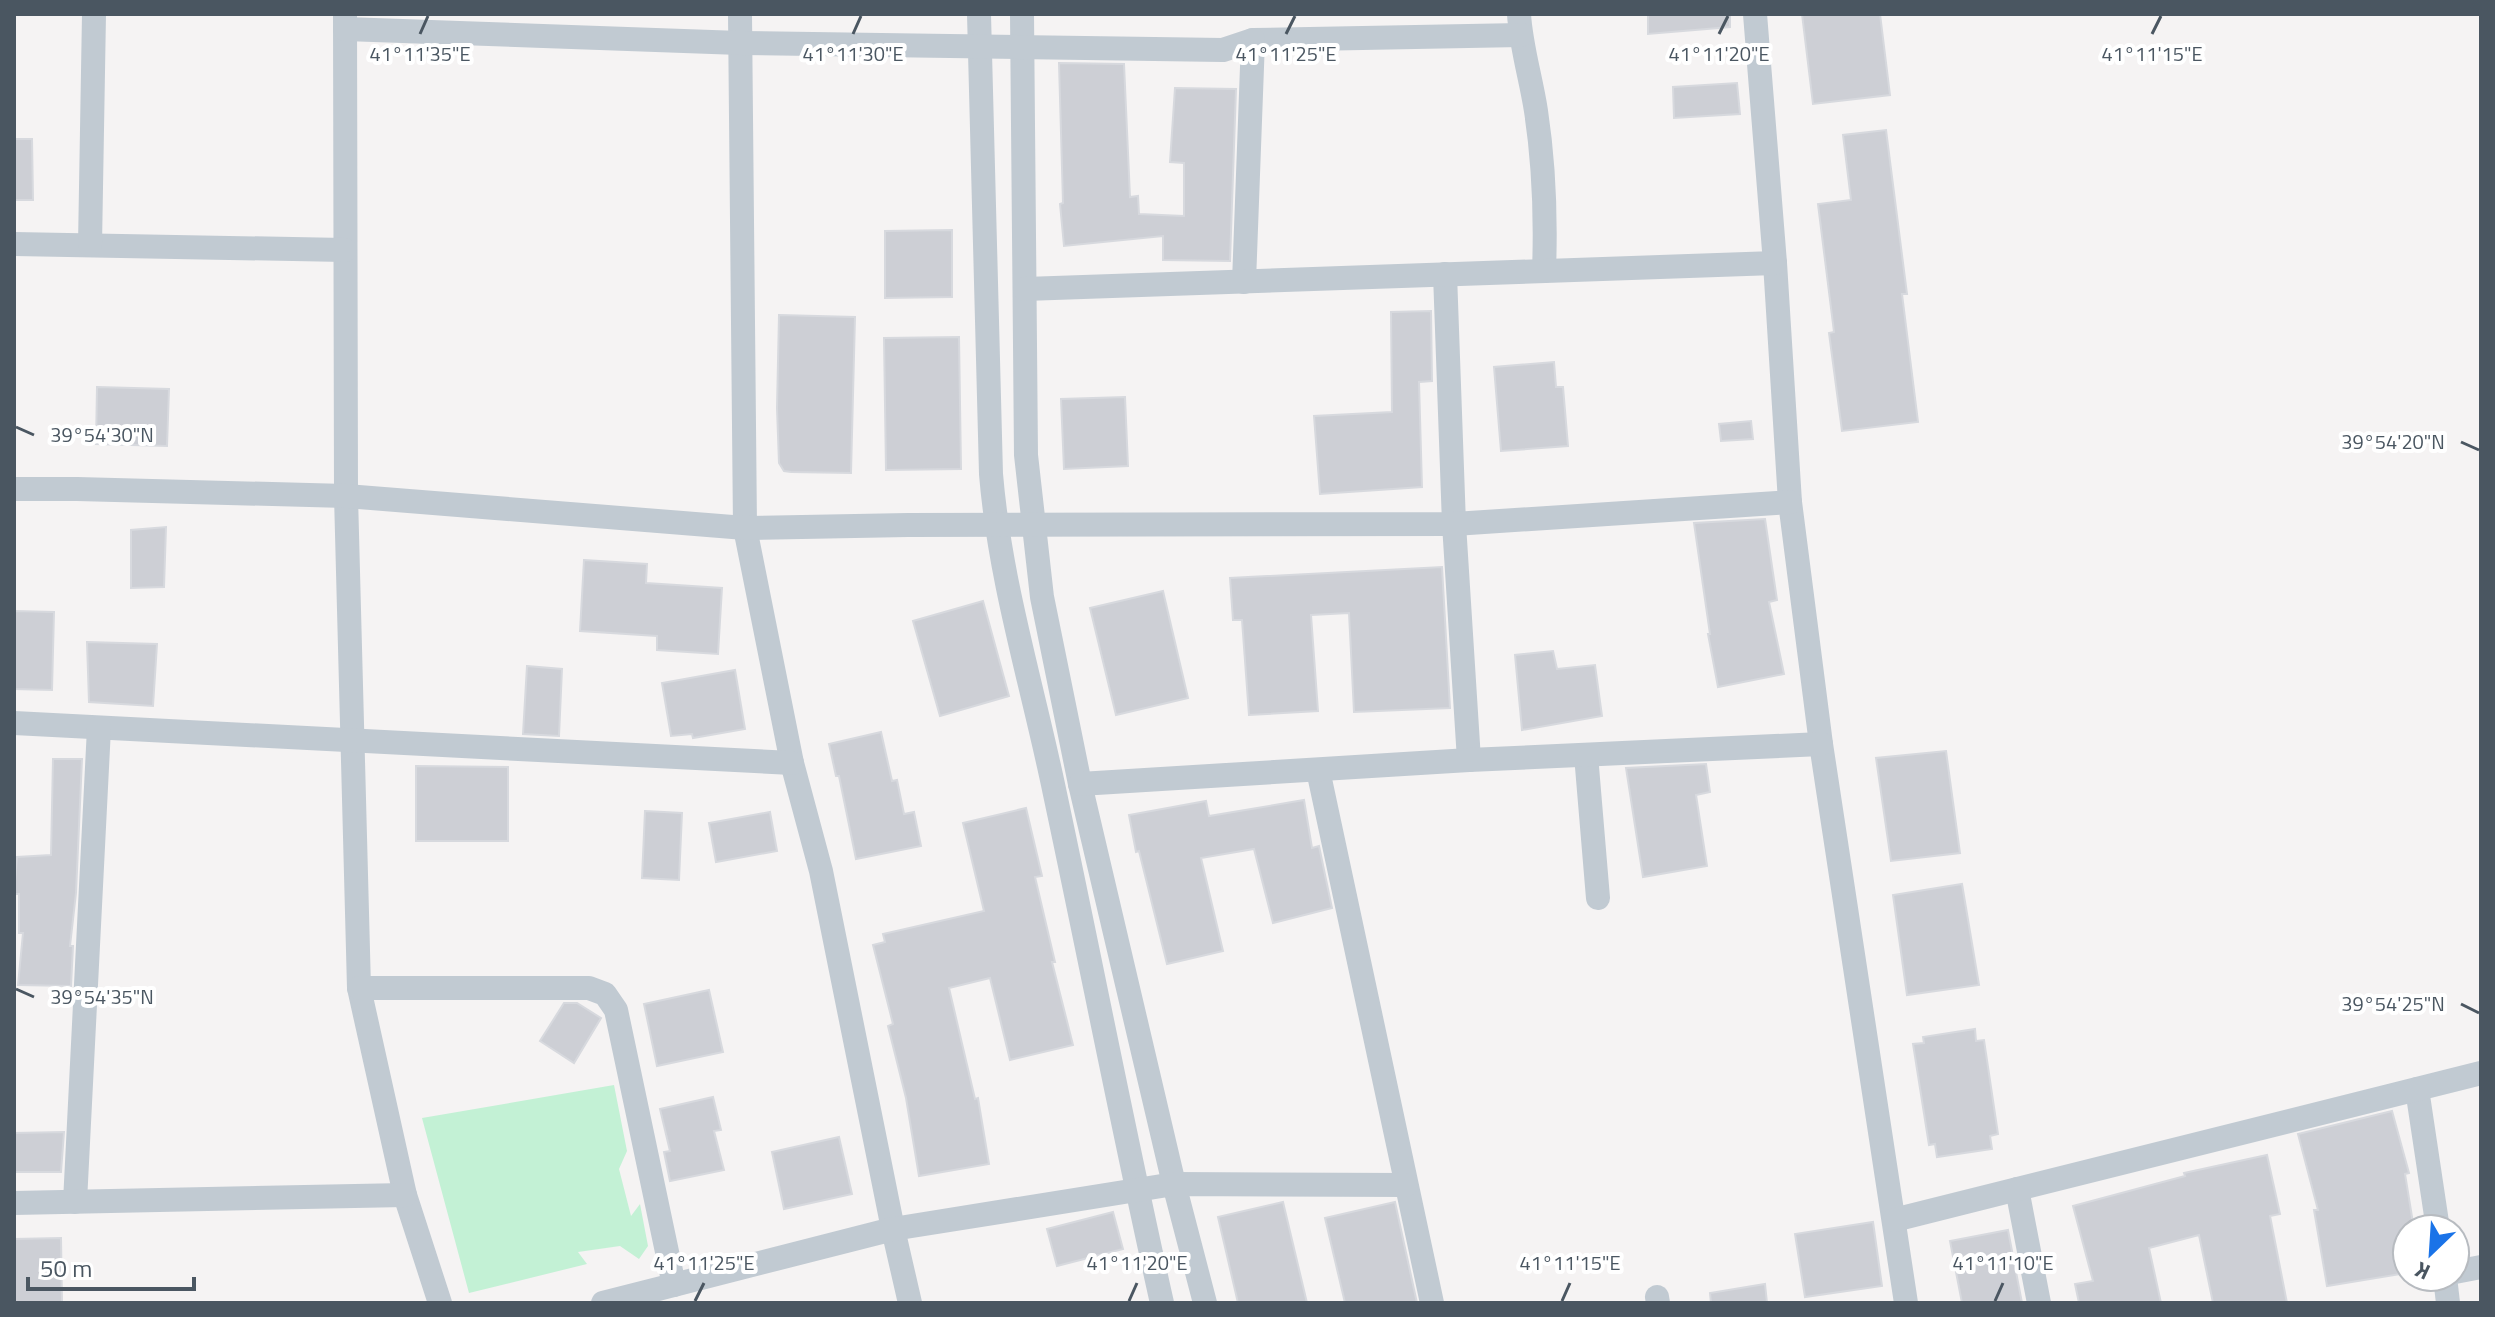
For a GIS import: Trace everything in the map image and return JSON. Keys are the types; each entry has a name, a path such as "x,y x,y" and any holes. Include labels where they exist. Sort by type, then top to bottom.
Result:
{"street":[{"path":"90,245 94,14"},
{"path":"740,14 745,528 792,763 821,871 910,1303"},
{"path":"979,14 995,526 1015,628 1055,791 1162,1303"},
{"path":"1022,14 1026,455 1042,597 1080,784 1205,1303"},
{"path":"1755,14 1790,502 1821,744 1906,1303"},
{"path":"440,1303 405,1195 359,988 346,496 345,22 740,43 1223,50 1253,40 1520,25 1541,149 1546,230 1544,271"},
{"path":"1244,282 1253,40"},
{"path":"14,244 345,250"},
{"path":"1025,289 1775,263"},
{"path":"1445,274 1454,524 1469,760"},
{"path":"14,489 346,496 745,528 1454,524 1790,502"},
{"path":"14,723 792,763"},
{"path":"75,1202 99,728"},
{"path":"1080,784 1469,760 1821,744"},
{"path":"1586,755 1598,898"},
{"path":"1318,770 1432,1303"},
{"path":"359,988 589,988 605,994 616,1010 674,1285"},
{"path":"1894,1220 2481,1073"},
{"path":"2417,1089 2436,1213"},
{"path":"603,1303 893,1229 1174,1184 1406,1185"},
{"path":"2017,1189 2039,1303"},
{"path":"14,1203 405,1195"}],"green space":[{"path":"614,1085 627,1151 619,1169 631,1216 640,1204 648,1246 639,1259 620,1246 578,1252 587,1264 469,1293 422,1118"}],"building":[{"path":"1648,14 1730,14 1730,27 1648,34"},
{"path":"1802,14 1880,14 1890,95 1813,104"},
{"path":"1059,63 1124,64 1130,197 1138,196 1139,214 1184,216 1184,163 1170,162 1175,88 1236,89 1230,261 1163,260 1163,236 1064,246 1060,204 1063,203"},
{"path":"1737,83 1740,114 1674,118 1673,87"},
{"path":"1886,130 1907,294 1902,294 1918,422 1842,431 1829,333 1834,332 1818,204 1851,200 1843,135"},
{"path":"14,139 32,139 33,200 14,200"},
{"path":"952,230 952,297 885,298 885,231"},
{"path":"1431,311 1432,381 1419,382 1422,487 1320,494 1314,416 1392,412 1391,312"},
{"path":"779,315 855,317 851,473 791,472 784,471 779,463"},
{"path":"959,337 961,469 886,470 884,338"},
{"path":"1554,362 1556,387 1563,387 1568,446 1501,451 1494,367"},
{"path":"97,387 169,389 167,446 96,444"},
{"path":"1125,397 1128,466 1064,469 1061,399"},
{"path":"1751,421 1753,439 1721,441 1719,424"},
{"path":"1765,519 1777,600 1769,602 1784,674 1718,687 1694,523"},
{"path":"166,527 164,587 131,588 131,530"},
{"path":"584,560 647,564 646,583 722,588 718,654 657,650 657,636 580,631"},
{"path":"1442,567 1450,708 1354,712 1349,613 1311,615 1318,711 1249,715 1242,620 1233,620 1230,578"},
{"path":"1163,591 1188,698 1116,715 1090,608"},
{"path":"983,601 1009,696 940,716 913,621"},
{"path":"14,611 54,612 52,690 14,689"},
{"path":"87,642 157,644 153,706 89,702"},
{"path":"1553,651 1557,669 1595,665 1602,716 1522,730 1515,655"},
{"path":"527,666 562,669 559,736 523,734"},
{"path":"735,670 745,729 693,738 692,734 671,736 662,683"},
{"path":"881,732 892,781 897,780 904,814 914,812 921,846 856,859 839,776 836,776 829,744"},
{"path":"1946,751 1960,853 1891,861 1876,758"},
{"path":"53,759 82,759 76,893 70,946 73,946 71,986 18,985 23,933 19,933 19,894 14,894 17,857 51,855"},
{"path":"1706,764 1710,792 1696,795 1707,866 1643,877 1626,768"},
{"path":"416,766 508,767 508,841 416,841"},
{"path":"1304,800 1312,848 1319,846 1332,908 1273,923 1254,849 1201,858 1223,951 1167,964 1129,815 1206,801 1209,816"},
{"path":"1026,808 1042,876 1035,877 1073,1045 1010,1060 990,978 949,988 975,1099 978,1098 989,1164 919,1176 906,1098 888,1026 893,1024 873,945 885,942 883,934 984,911 963,823"},
{"path":"645,811 682,813 679,880 642,878"},
{"path":"770,812 777,851 716,862 709,823"},
{"path":"1962,884 1979,985 1907,995 1893,895"},
{"path":"709,990 723,1052 657,1066 644,1004"},
{"path":"564,1003 577,1003 601,1018 574,1063 540,1041"},
{"path":"1975,1029 1976,1041 1984,1040 1998,1134 1990,1136 1992,1149 1937,1157 1935,1144 1929,1145 1913,1044 1924,1043 1923,1037"},
{"path":"713,1097 721,1130 714,1131 724,1170 670,1181 664,1152 670,1151 660,1109"},
{"path":"2392,1111 2409,1173 2405,1174 2411,1213 2391,1213 2391,1276 2327,1286 2314,1210 2318,1210 2298,1134"},
{"path":"64,1132 61,1172 14,1172 14,1133"},
{"path":"839,1137 852,1194 784,1209 772,1152"},
{"path":"2267,1155 2280,1214 2270,1216 2287,1303 2213,1303 2199,1235 2149,1248 2161,1303 2079,1303 2075,1284 2093,1281 2073,1206 2185,1176 2184,1173"},
{"path":"1283,1202 1307,1303 1238,1303 1218,1217"},
{"path":"1395,1202 1417,1303 1345,1303 1325,1218"},
{"path":"1113,1212 1123,1249 1057,1266 1047,1229"},
{"path":"1873,1222 1882,1286 1805,1297 1795,1234"},
{"path":"2008,1230 2022,1303 1962,1303 1950,1241"},
{"path":"61,1238 62,1302 14,1303 14,1239"},
{"path":"1765,1284 1767,1303 1711,1303 1710,1293"}]}
